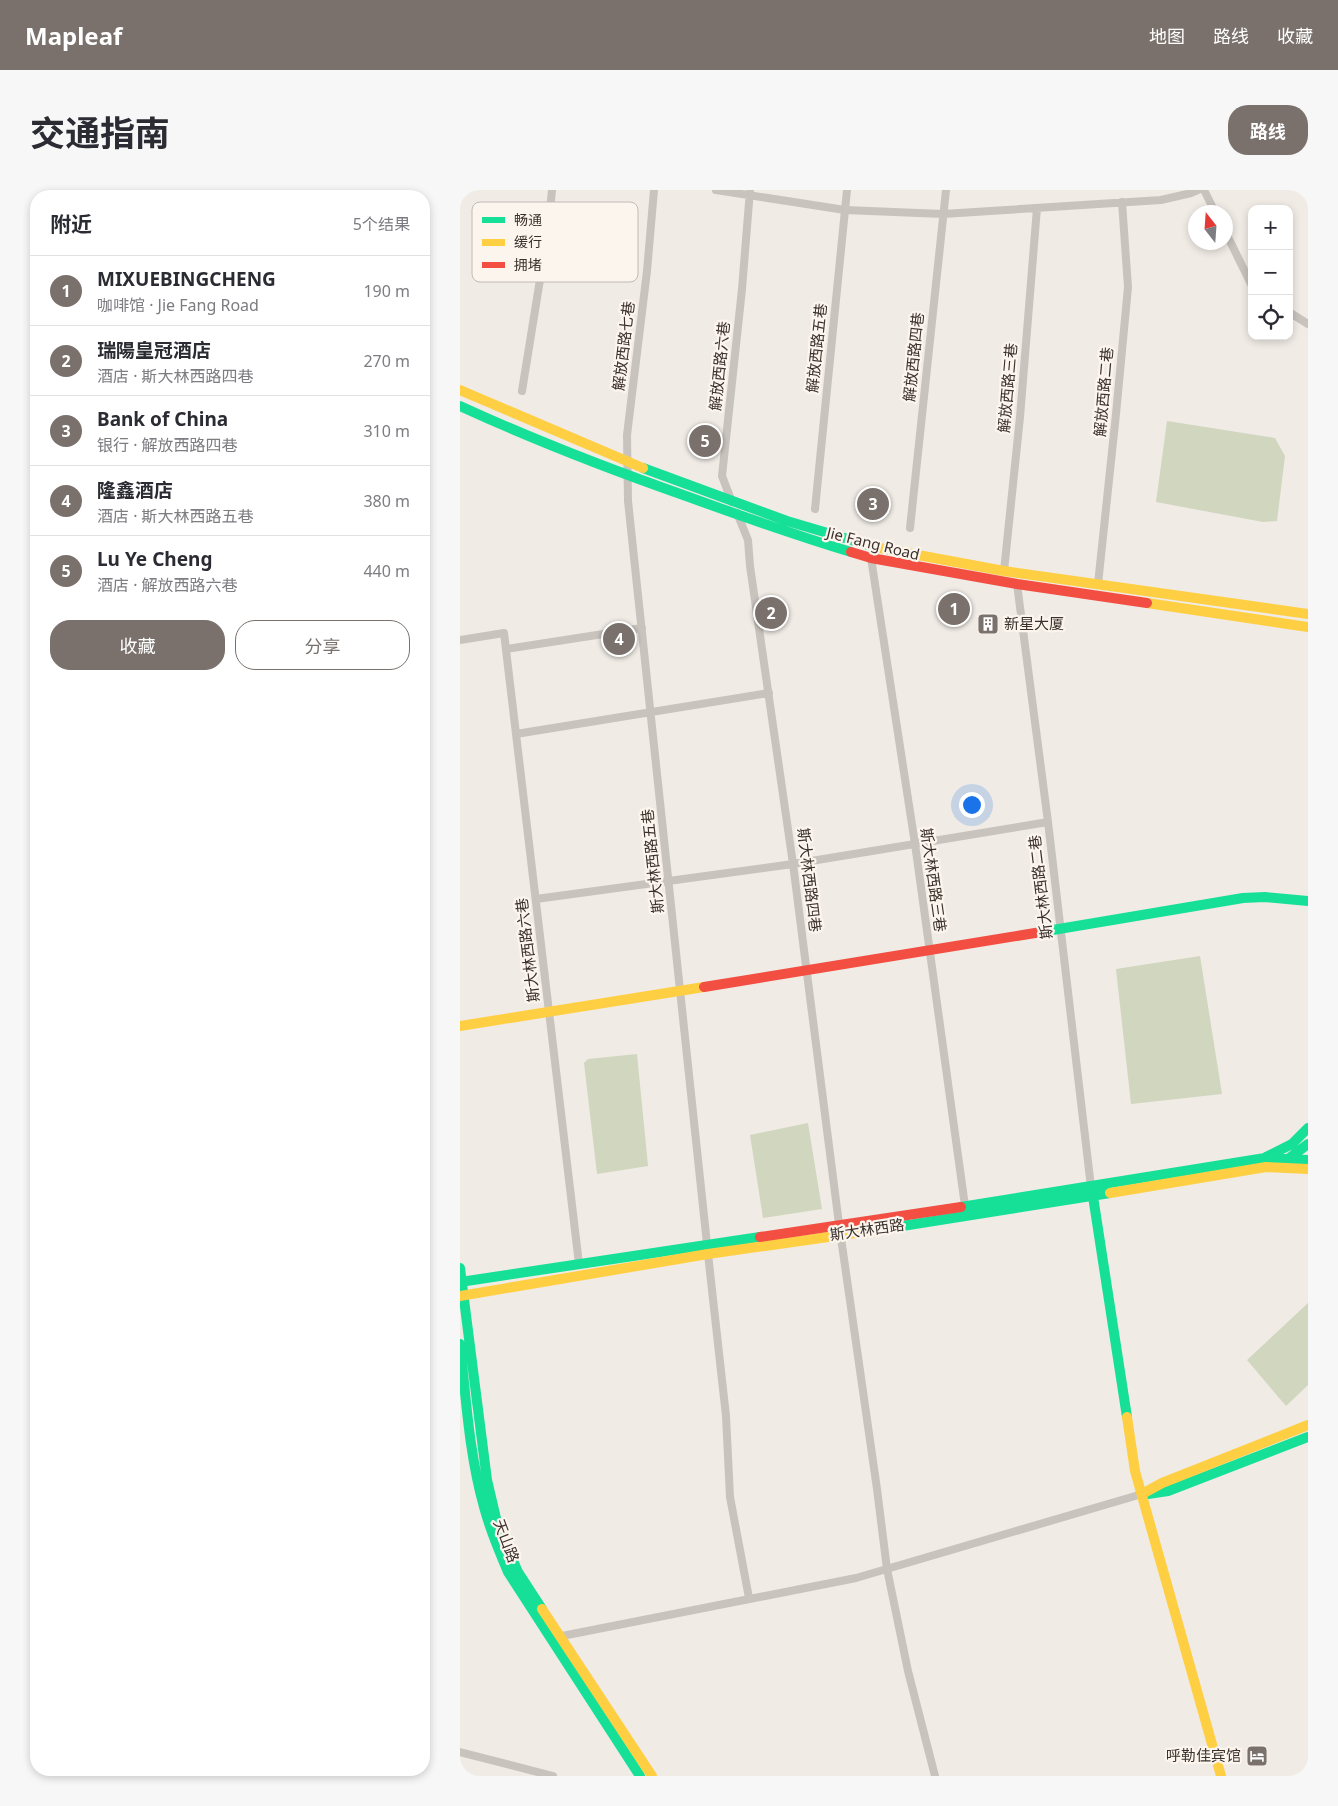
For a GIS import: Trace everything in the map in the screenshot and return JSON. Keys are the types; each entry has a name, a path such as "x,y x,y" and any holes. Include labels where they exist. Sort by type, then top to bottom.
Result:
{"main road":[{"name":"Jie Fang Road","path":"460,390 627,462 786,521 873,547 1004,571 1308,614"},
{"name":"Jie Fang Road","path":"460,406 514,431 627,475 792,534 871,558 1017,584 1308,627"},
{"path":"460,1026 929,951 1243,898 1265,897 1308,901"},
{"path":"1265,1158 1292,1144 1308,1128"},
{"path":"1274,1166 1290,1158 1308,1144"},
{"path":"1265,1158 1308,1160"},
{"name":"斯大林西路","path":"840,1229 970,1216 1265,1158"},
{"path":"1274,1166 1308,1169"},
{"name":"斯大林西路","path":"461,1282 579,1264 708,1249 840,1229 965,1206 1274,1166"},
{"path":"1092,1191 1135,1471 1221,1776"},
{"name":"斯大林西路","path":"462,1296 708,1249"},
{"name":"天山路","path":"460,1268 462,1296 487,1480 498,1526 518,1572 640,1776"},
{"name":"天山路","path":"460,1344 478,1483 490,1529 508,1572 652,1776"},
{"path":"1142,1494 1162,1482 1308,1425"},
{"path":"1142,1494 1168,1491 1308,1438"}],"street":[{"name":"解放西路七巷","path":"627,475 627,435 647,271 654,190"},
{"path":"716,190 750,193 845,210 943,214 1161,200 1198,190"},
{"name":"解放西路五巷","path":"815,509 847,190"},
{"name":"解放西路四巷","path":"910,528 946,190"},
{"path":"1204,190 1212,205"},
{"name":"解放西路六巷","path":"748,540 722,476 750,193"},
{"name":"解放西路二巷","path":"1098,584 1116,423 1128,287 1122,202"},
{"name":"解放西路三巷","path":"1004,571 1020,417 1037,208"},
{"path":"1233,247 1248,278"},
{"path":"522,391 540,282"},
{"path":"1293,315 1308,324"},
{"name":"斯大林西路五巷","path":"627,475 628,501 650,713 726,1416 730,1497 749,1598"},
{"name":"斯大林西路四巷","path":"748,540 887,1569 908,1671 936,1776"},
{"name":"斯大林西路三巷","path":"871,558 915,844 965,1206"},
{"name":"斯大林西路二巷","path":"1017,584 1048,822 1092,1191"},
{"path":"506,649 642,628"},
{"name":"斯大林西路六巷","path":"460,640 504,633 579,1264"},
{"path":"516,734 769,693"},
{"path":"536,899 793,864 1048,822"},
{"path":"556,1638 856,1578 1142,1494"},
{"path":"460,1752 553,1776"}],"green space":[{"path":"1167,421 1275,438 1285,456 1277,521 1263,522 1156,502"},
{"path":"1200,956 1222,1094 1131,1104 1116,969"},
{"path":"637,1054 648,1166 597,1174 584,1063 588,1059"},
{"path":"808,1123 822,1209 763,1218 750,1135"},
{"path":"1308,1303 1308,1385 1286,1406 1247,1360"}],"traffic: fast":[{"path":"460,406 544,442 629,475 768,525 851,552"},
{"path":"643,468 787,521 875,547"},
{"path":"1041,932 1243,898 1265,897 1308,901"},
{"path":"1266,1157 1292,1144 1308,1128"},
{"path":"1288,1159 1308,1144"},
{"path":"961,1207 1265,1158 1308,1160"},
{"path":"1092,1190 1127,1417"},
{"path":"877,1230 1110,1193"},
{"path":"460,1282 760,1237"},
{"path":"460,1268 487,1480 498,1527 518,1572 542,1609"},
{"path":"460,1344 475,1467 486,1516 501,1556 508,1572 640,1776"},
{"path":"1148,1494 1168,1491 1308,1437"}],"traffic: slow":[{"path":"460,390 643,468"},
{"path":"875,547 1004,571 1308,614"},
{"path":"1147,603 1308,627"},
{"path":"460,1026 704,987"},
{"path":"1110,1193 1266,1167 1308,1169"},
{"path":"460,1296 708,1254 877,1230"},
{"path":"1127,1417 1135,1471 1221,1776"},
{"path":"1142,1494 1162,1483 1308,1425"},
{"path":"542,1609 652,1776"}],"traffic: jam":[{"path":"851,552 871,558 1017,584 1147,603"},
{"path":"704,987 1041,932"},
{"path":"760,1237 961,1207"}],"place":[{"name":"Lu Ye Cheng","path":"705,441"},
{"name":"Bank of China","path":"873,504"},
{"name":"MIXUEBINGCHENG","path":"954,609"},
{"name":"瑞陽皇冠酒店","path":"771,613"},
{"name":"新星大厦","path":"988,624"},
{"name":"隆鑫酒店","path":"619,639"},
{"name":"呼勒佳宾馆","path":"1257,1756"}]}
